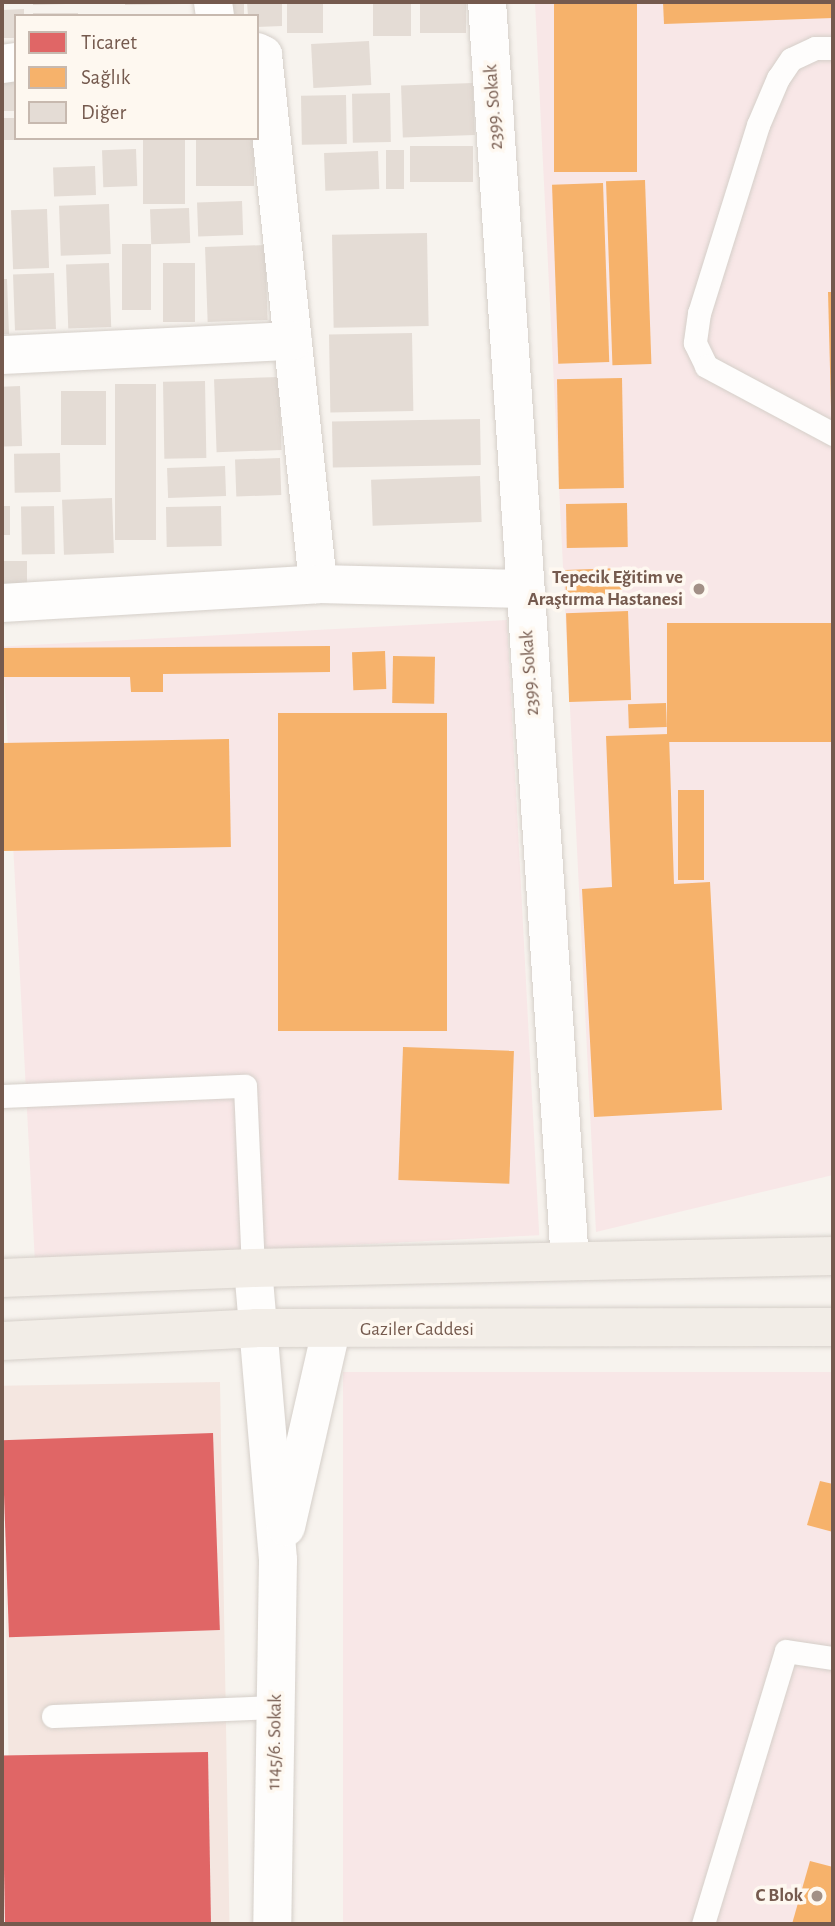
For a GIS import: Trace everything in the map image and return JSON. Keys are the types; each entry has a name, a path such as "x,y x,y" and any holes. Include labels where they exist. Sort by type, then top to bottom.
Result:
{"main road":[{"path":"2,1278 253,1268 833,1256"},
{"name":"Gaziler Caddesi","path":"2,1341 256,1328 331,1330 833,1327"}],"street":[{"name":"2399. Sokak","path":"487,2 570,1260"},
{"path":"259,53 263,55 318,584"},
{"path":"2,355 293,341"},
{"path":"2,603 318,584 525,589"},
{"name":"1145/6. Sokak","path":"253,1268 256,1328 278,1560 272,1924"},
{"name":"1145/6. Sokak","path":"278,1560 331,1330"}],"lane":[{"path":"833,48 815,48 790,59 778,78 758,125 699,313 695,343 706,366 833,434"},
{"path":"2,1096 245,1086 253,1268"},
{"path":"703,1924 786,1651 833,1658"},
{"path":"53,1716 276,1707"}],"shaded area":[{"name":"Tepecik Eğitim ve Araştırma Hastanesi","path":"535,2 833,2 833,1175 596,1232"},
{"name":"Tepecik Eğitim ve Araştırma Hastanesi","path":"507,620 539,1235 35,1262 3,646"},
{"path":"343,1372 833,1372 833,1924 343,1924"},
{"path":"220,1382 229,1924 11,1924 2,1386"}],"building: Ticaret":[{"path":"213,1433 220,1630 9,1637 2,1440"},
{"path":"208,1752 211,1924 5,1924 2,1756"}],"building: Sağlık":[{"path":"554,2 637,2 637,172 554,172"},
{"path":"663,2 833,2 833,18 664,24"},
{"path":"645,180 651,364 612,365 606,181"},
{"path":"603,183 609,362 558,364 552,185"},
{"path":"828,292 833,292 833,407 831,407"},
{"path":"622,378 624,488 559,489 557,379"},
{"path":"627,503 628,547 567,548 566,504"},
{"path":"621,568 622,603 566,605 565,570"},
{"path":"628,611 631,700 569,702 566,613"},
{"path":"667,623 833,623 833,742 667,742"},
{"path":"330,646 330,672 163,674 163,692 131,692 130,677 2,677 2,648"},
{"path":"385,651 386,689 353,690 352,652"},
{"path":"393,656 435,657 434,704 392,703"},
{"path":"666,703 667,727 629,728 628,704"},
{"path":"278,713 447,713 447,1031 278,1031"},
{"path":"669,734 674,884 710,882 722,1110 594,1117 582,889 612,887 606,736"},
{"path":"229,739 231,847 4,851 2,743"},
{"path":"678,790 704,790 704,880 678,880"},
{"path":"403,1047 514,1051 509,1184 398,1180"},
{"path":"820,1481 833,1484 833,1532 807,1525"},
{"name":"C Blok","path":"810,1861 833,1867 833,1924 792,1924"}],"building: Diğer":[{"path":"33,2 66,2 66,4 33,5"},
{"path":"125,2 183,2 183,4 125,5"},
{"path":"227,2 244,2 244,14 227,14"},
{"path":"247,2 282,2 282,26 259,27 259,14 248,14"},
{"path":"287,2 323,2 323,33 287,33"},
{"path":"373,2 411,2 411,36 373,36"},
{"path":"420,2 466,2 466,33 420,33"},
{"path":"24,9 24,14 14,14 14,38 2,38 2,10"},
{"path":"78,13 78,14 33,14"},
{"path":"369,41 371,85 313,88 311,44"},
{"path":"2,78 14,78 14,111 2,111"},
{"path":"473,83 475,135 403,137 401,86"},
{"path":"390,93 391,142 353,143 352,94"},
{"path":"346,95 347,144 302,145 301,96"},
{"path":"2,118 14,118 14,140 2,140"},
{"path":"143,140 185,140 185,204 143,204"},
{"path":"196,140 254,140 254,186 196,186"},
{"path":"410,146 473,146 473,182 410,182"},
{"path":"136,149 137,186 103,187 102,150"},
{"path":"386,150 404,150 404,189 386,189"},
{"path":"378,151 379,189 325,191 324,153"},
{"path":"95,166 96,195 54,196 53,167"},
{"path":"242,201 243,235 198,237 197,203"},
{"path":"109,204 111,254 61,256 59,206"},
{"path":"189,208 190,243 151,244 150,209"},
{"path":"47,209 49,268 13,269 11,210"},
{"path":"427,233 429,326 334,328 332,235"},
{"path":"122,244 151,244 151,310 122,310"},
{"path":"265,245 268,320 208,322 205,247"},
{"path":"109,263 111,327 68,328 66,265"},
{"path":"163,263 195,263 195,322 163,322"},
{"path":"54,273 56,329 15,330 13,274"},
{"path":"2,279 7,279 9,334 2,334"},
{"path":"412,333 413,411 330,412 329,334"},
{"path":"279,377 282,450 217,452 214,379"},
{"path":"205,381 206,458 164,459 163,382"},
{"path":"115,384 156,384 156,540 115,540"},
{"path":"20,386 22,446 4,447 2,387"},
{"path":"61,391 106,391 106,445 61,445"},
{"path":"480,419 481,465 333,468 332,422"},
{"path":"60,453 61,492 15,493 14,454"},
{"path":"280,458 281,495 236,497 235,460"},
{"path":"225,466 226,496 168,498 167,468"},
{"path":"480,476 482,522 373,526 371,480"},
{"path":"112,498 114,553 64,555 62,500"},
{"path":"2,506 10,506 10,535 2,535"},
{"path":"54,506 55,554 22,555 21,507"},
{"path":"221,506 222,546 167,547 166,507"},
{"path":"2,561 27,561 27,584 2,584"}],"place":[{"name":"Tepecik Eğitim ve Araştırma Hastanesi","path":"699,589"},
{"name":"C Blok","path":"817,1896"}]}
